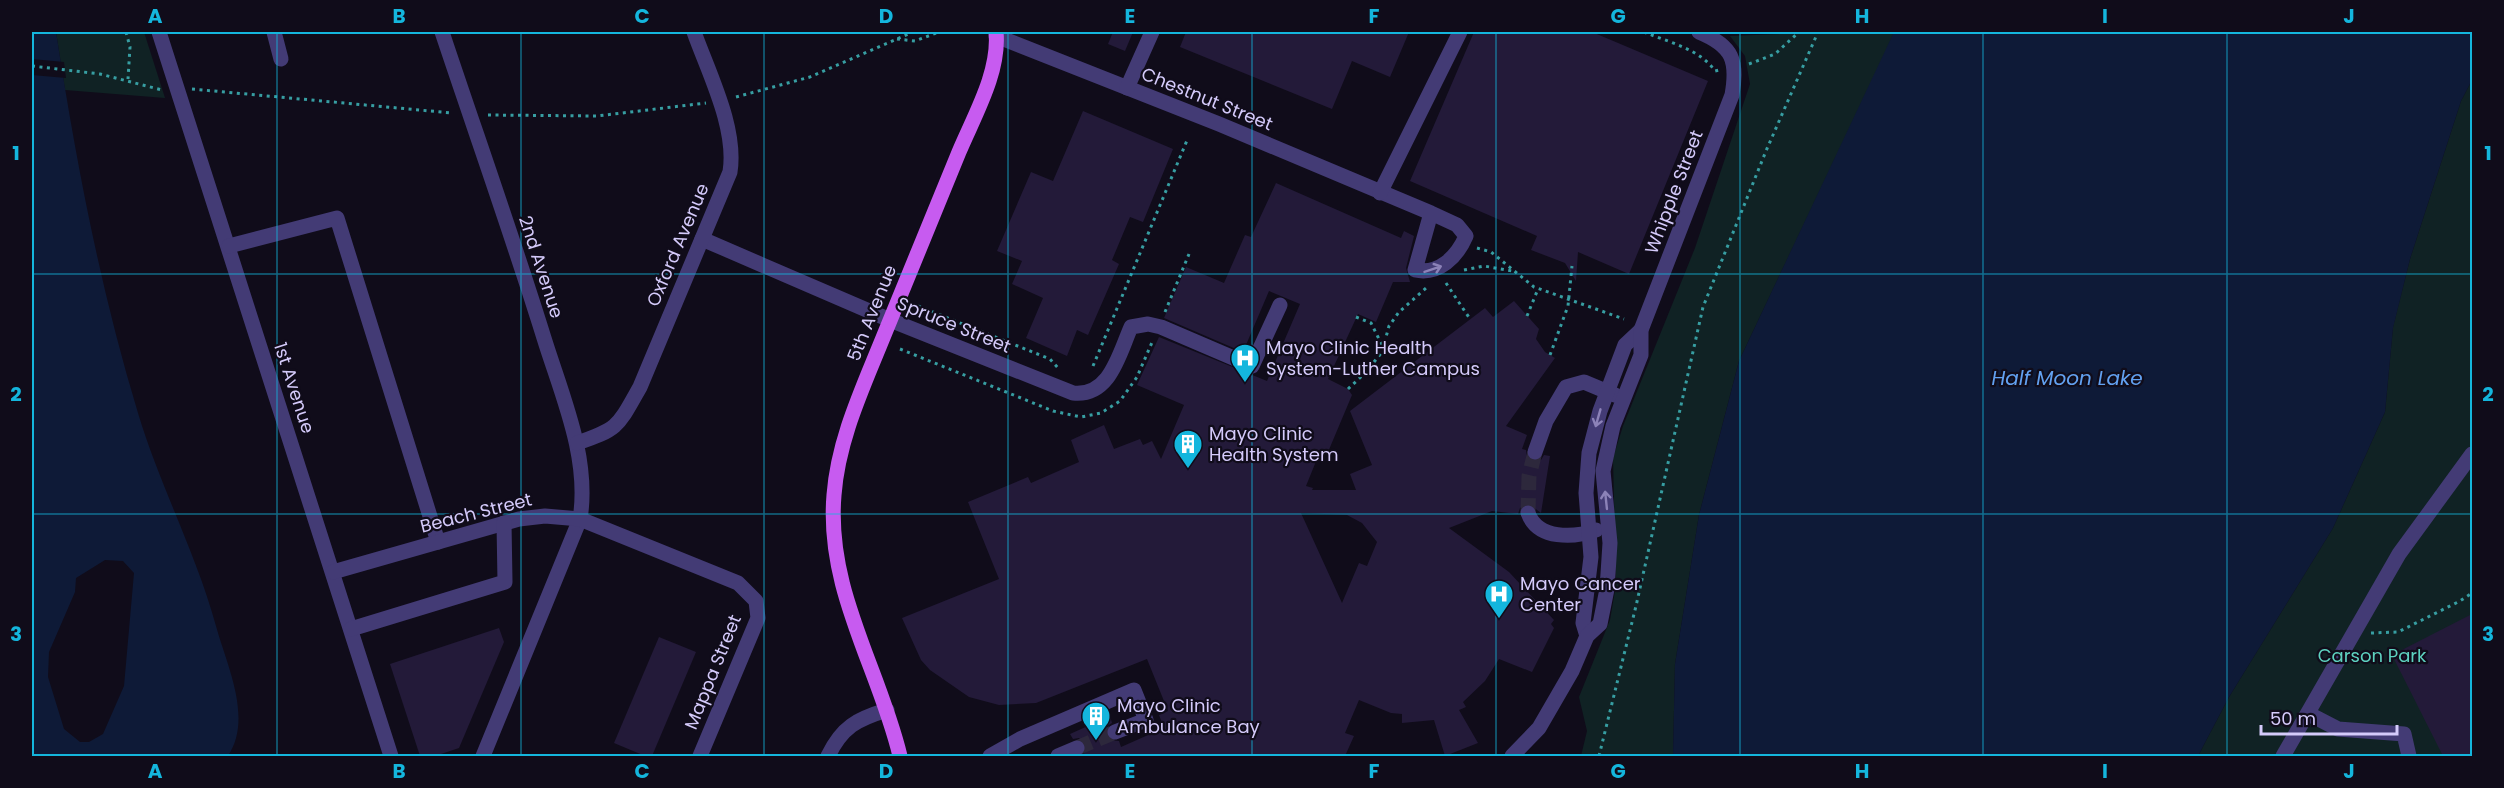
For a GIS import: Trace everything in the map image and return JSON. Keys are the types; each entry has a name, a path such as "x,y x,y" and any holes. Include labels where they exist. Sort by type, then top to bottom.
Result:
{"main road":[{"name":"5th Avenue","path":"900,756 887,710 850,616 836,557 832,527 837,460 848,424 989,79 996,34"}],"street":[{"name":"1st Avenue","path":"159,32 391,756"},
{"path":"274,32 281,59"},
{"name":"2nd Avenue","path":"442,32 577,444 582,482 580,519"},
{"name":"Oxford Avenue","path":"577,444 609,432 625,413 640,387 730,172 733,155 730,136 694,32"},
{"path":"1128,88 1152,32"},
{"path":"1380,193 1460,32"},
{"path":"1699,32 1722,44 1731,54 1736,67"},
{"name":"Chestnut Street","path":"996,34 1431,213 1463,231 1466,236 1461,247"},
{"name":"Whipple Street","path":"1512,756 1533,735 1557,699 1587,636 1600,624 1609,567 1609,526 1603,471 1613,426 1641,355 1641,330 1732,95 1736,67"},
{"path":"1431,213 1415,270 1431,271 1441,267 1461,247"},
{"path":"229,246 337,218 438,542"},
{"name":"Spruce Street","path":"702,239 890,320 1066,392 1080,394 1094,391 1108,377 1131,327 1148,324 1158,327"},
{"path":"1158,327 1252,366 1280,305"},
{"name":"Whipple Street","path":"1587,636 1583,623 1590,566 1586,471 1594,431 1607,391 1625,345 1641,330"},
{"path":"1535,452 1546,421 1566,387 1584,381 1623,400"},
{"path":"2283,756 2399,554 2472,454"},
{"path":"1528,513 1531,521 1538,528 1549,533 1589,533 1609,526"},
{"name":"Beach Street","path":"333,572 504,523 545,516 580,519 738,583 749,590 756,601"},
{"path":"483,756 543,615 580,519"},
{"path":"351,629 505,582 504,523"},
{"name":"Mappa Street","path":"700,756 758,618 756,601"},
{"path":"990,756 1011,751 1134,690 1146,720 1115,732"},
{"path":"828,756 839,738 858,719 887,710"},
{"path":"2309,714 2338,729 2404,734 2409,756"},
{"path":"1058,756 1077,748"}],"path":[{"path":"126,32 130,47 128,79"},
{"path":"731,98 810,77 913,32"},
{"path":"896,39 915,41 939,32"},
{"path":"1644,32 1698,54 1707,60 1715,71 1736,67 1774,54 1799,32"},
{"path":"1599,756 1703,307 1775,129 1818,32"},
{"path":"32,66 128,79 157,90 202,88 470,115 597,116 707,103"},
{"path":"1092,370 1188,138"},
{"path":"1461,247 1482,248 1491,252 1512,271 1538,289 1624,319"},
{"path":"900,349 1053,411 1081,417 1111,408 1128,392 1189,254"},
{"path":"1461,271 1484,266 1512,271"},
{"path":"1550,355 1568,306 1572,266"},
{"path":"1443,279 1455,300 1470,319"},
{"path":"1348,389 1366,372 1383,347 1389,326 1399,312 1430,285"},
{"path":"1527,316 1538,289"},
{"path":"918,306 1050,359 1059,370"},
{"path":"1356,317 1371,323 1383,347"},
{"path":"2354,634 2398,632 2460,601 2472,592"}],"green space":[{"path":"56,32 144,32 165,98 65,90"},
{"path":"1783,32 1895,32 1739,361 1699,515 1675,664 1673,756 1581,756 1587,731 1579,697 1610,620 1616,585 1613,458 1623,426 1695,248 1750,84 1745,56 1730,36 1781,34"},
{"name":"Carson Park","path":"2472,80 2472,756 2198,756 2229,697 2333,528 2385,412 2393,327 2410,259 2461,101"}],"water":[{"path":"32,32 56,32 81,176 124,366 147,440 208,599 236,692 238,725 235,741 228,756 32,756","holes":["105,560 123,561 134,573 124,686 103,734 89,742 80,742 64,729 48,677 49,652 75,592 76,578"]},
{"name":"Half Moon Lake","path":"1894,32 2472,32 2472,80 2461,101 2410,259 2393,328 2385,412 2333,528 2229,697 2198,756 1673,756 1675,664 1699,515 1739,361"}],"pier":[{"path":"32,59 64,62 66,78 32,75"}],"building":[{"path":"1113,32 1133,32 1125,51 1108,44"},
{"path":"1186,32 1409,32 1390,77 1352,61 1332,109 1180,47"},
{"path":"1474,32 1592,32 1708,81 1629,274 1578,252 1576,281 1565,263 1531,250 1537,236 1410,181"},
{"path":"1083,111 1173,149 1143,222 1130,217 1112,260 1119,264 1088,335 1077,330 1067,356 1026,338 1043,298 1012,284 1022,261 997,251 1031,172 1053,181"},
{"name":"Mayo Clinic Health System","path":"1276,183 1401,238 1404,231 1414,236 1406,268 1410,282 1393,282 1376,322 1358,314 1328,379 1348,389 1352,395 1328,452 1321,449 1306,486 1313,488 1312,490 1356,490 1350,474 1372,465 1350,411 1485,308 1493,317 1514,301 1539,329 1536,339 1545,352 1555,358 1506,426 1527,435 1522,449 1526,450 1527,458 1531,461 1541,460 1544,455 1550,456 1541,513 1528,503 1520,508 1518,514 1492,511 1449,528 1509,572 1554,620 1551,624 1554,628 1532,672 1499,659 1485,681 1463,702 1466,707 1459,710 1478,743 1445,756 1434,720 1402,723 1402,714 1391,713 1359,700 1345,733 1354,736 1345,756 1082,756 1087,750 1086,744 1079,738 1073,739 1070,734 1110,716 1112,723 1107,726 1106,735 1109,740 1119,741 1121,747 1164,728 1159,715 1168,711 1147,659 1036,703 999,705 969,697 930,670 921,660 902,618 999,579 968,502 1028,477 1031,483 1079,462 1071,440 1104,425 1114,449 1140,439 1143,445 1152,441 1161,459 1184,405 1137,385 1159,337 1267,381 1300,304 1269,291 1243,352 1164,318 1186,267 1224,283 1245,235 1251,237","holes":["1301,513 1347,515 1362,523 1377,542 1367,566 1359,563 1342,603"]},
{"path":"2472,614 2472,756 2443,756 2392,655"},
{"path":"499,628 504,642 459,748 435,756 420,756 390,664"},
{"path":"659,637 696,652 652,756 645,756 614,743"}],"tunnel":[{"path":"1528,513 1529,476 1535,452"},
{"path":"1077,748 1115,732"}],"place":[{"name":"Mayo Clinic Health System-Luther Campus","path":"1245,384"},
{"name":"Mayo Clinic Health System","path":"1188,470"},
{"name":"Mayo Cancer Center","path":"1499,620"},
{"name":"Mayo Clinic Ambulance Bay","path":"1096,742"}]}
